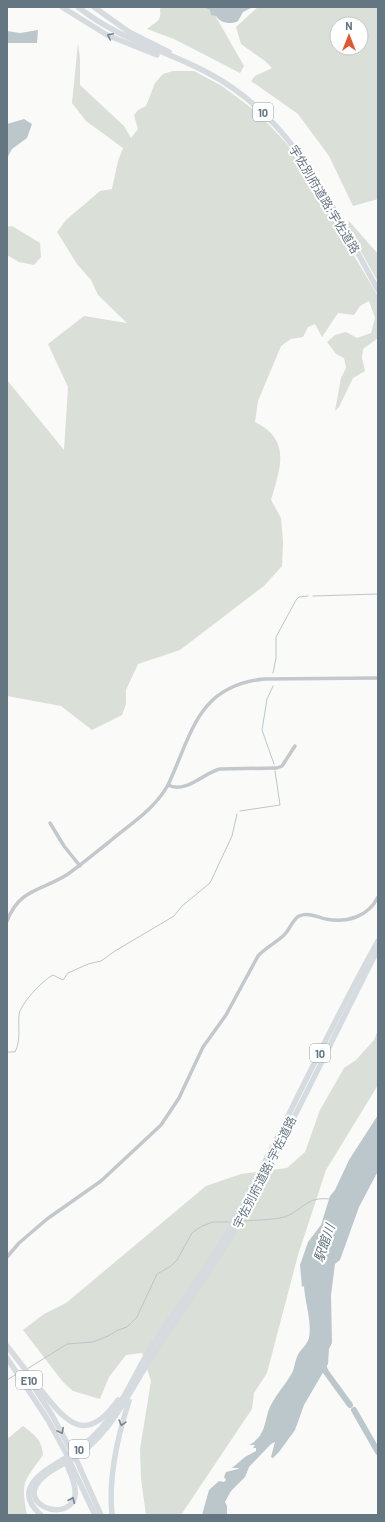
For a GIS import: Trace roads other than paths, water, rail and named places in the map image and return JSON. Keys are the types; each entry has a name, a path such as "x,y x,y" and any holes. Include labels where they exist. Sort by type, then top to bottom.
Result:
{"highway":[{"path":"62,7 87,24 112,38 199,69"},
{"name":"宇佐別府道路;宇佐道路","path":"78,7 117,33 199,69 224,82 249,100 287,137 310,170 378,290"},
{"path":"94,7 129,32 199,69"},
{"name":"宇佐別府道路;宇佐道路","path":"135,1374 157,1348 200,1286 232,1233 377,950 378,940"},
{"name":"宇佐別府道路;宇佐道路","path":"134,1386 155,1340 190,1290 269,1159"},
{"path":"7,1346 55,1408 71,1422 87,1426 95,1423 113,1408 135,1374"},
{"name":"E10","path":"7,1350 47,1413 67,1454 48,1420 47,1413 7,1358"},
{"name":"10","path":"40,1515 35,1510 29,1496 31,1485 35,1479 46,1469 73,1453 91,1439 114,1413 135,1374"},
{"path":"71,1462 75,1495 73,1502 65,1511 58,1514 44,1511 39,1507 35,1500 34,1492 37,1485 48,1473 79,1454 106,1430 124,1405 134,1386"},
{"name":"10","path":"112,1515 111,1494 115,1457 122,1422 134,1386"},
{"path":"71,1462 95,1515"},
{"path":"71,1462 101,1515"}],"street":[{"path":"7,921 12,909 28,894 62,878 80,866 155,804 168,785 197,718 209,704 226,690 250,681 264,679 378,678"},
{"path":"168,785 174,788 185,786 210,772 220,769 277,768 282,766 295,746"},
{"path":"50,823 64,846 80,866"},
{"path":"7,1257 19,1243 46,1219 101,1181 161,1125 179,1098 199,1053 232,1006 258,956 264,949 284,935 296,918 307,914 331,920 349,919 368,910 378,897"}],"water":[{"path":"253,7 243,12 238,21 229,23 223,22 216,16 211,15 210,10 206,8"},
{"path":"38,30 37,43 7,43 7,31 20,33"},
{"path":"24,119 32,124 27,138 12,149 7,158 7,124"},
{"path":"378,1115 378,1171 359,1207 340,1260 335,1264 331,1295 332,1343 329,1349 328,1364 304,1405 295,1430 279,1452 273,1458 271,1457 275,1442 271,1444 249,1467 245,1477 231,1491 225,1502 227,1506 227,1515 202,1515 209,1490 219,1481 224,1482 226,1480 224,1477 226,1472 238,1469 239,1468 232,1468 245,1457 256,1451 256,1448 253,1448 255,1445 249,1445 261,1435 270,1407 292,1373 300,1351 306,1345 310,1332 304,1286 302,1287 300,1265 308,1242 321,1225 330,1196 335,1190 349,1160"}],"waterway":[{"path":"313,596 378,594"},
{"path":"273,673 276,658 276,637 296,600 299,597 308,596"},
{"path":"273,686 267,699 262,730 274,764"},
{"path":"240,811 280,805 275,771"},
{"path":"7,1052 15,1052 17,1048 19,1039 20,1010 44,982 53,975 63,980 68,973 88,964 101,961 174,916 182,906 210,883 232,836 237,814"},
{"path":"243,1221 284,1217 309,1202 330,1199"},
{"path":"27,1369 67,1344 93,1342 127,1327 137,1317 157,1274 171,1266 177,1260 192,1233 202,1226 213,1222 229,1222"},
{"name":"駅館川","path":"322,1364 326,1372 350,1405"},
{"path":"7,1380 15,1375"},
{"name":"駅館川","path":"354,1410 378,1452"}]}
